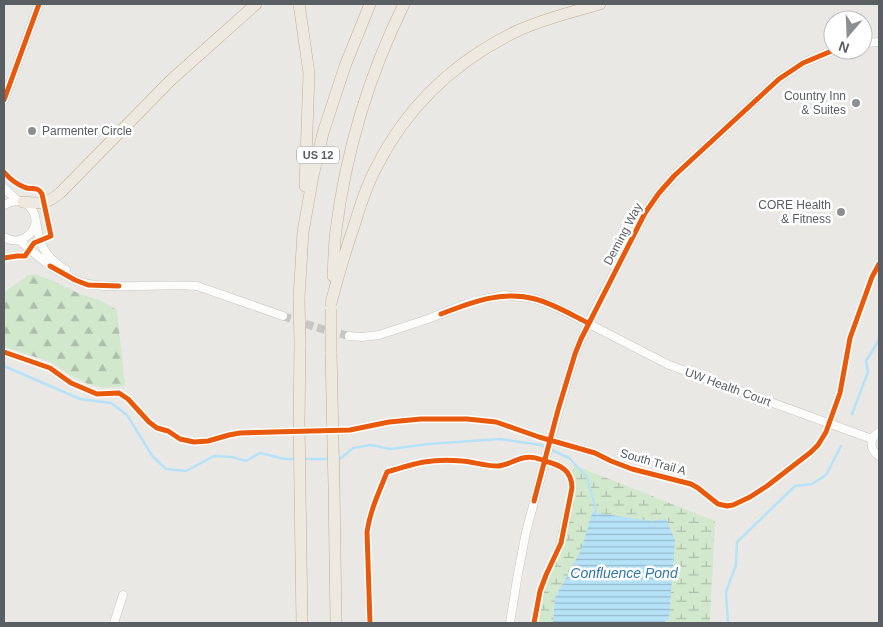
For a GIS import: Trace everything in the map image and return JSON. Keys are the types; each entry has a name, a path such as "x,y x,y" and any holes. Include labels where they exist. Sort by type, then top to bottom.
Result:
{"highway":[{"path":"20,201 40,203 52,200 171,80 256,4"},
{"path":"299,4 309,73 303,232"},
{"name":"US 12","path":"302,623 299,298 303,232 313,176 324,133 345,66 370,4"},
{"name":"US 12","path":"336,623 331,306 336,232 346,170 360,115 393,26 404,4"},
{"path":"331,306 340,266 368,185 398,129 417,106 450,72 495,43 540,22 600,4"}],"street":[{"path":"4,100 7,81 39,4"},
{"name":"Deming Way","path":"510,623 522,551 575,354 588,323 645,213 666,184 692,158 779,79 803,63 823,55"},
{"path":"4,188 32,210 35,215 41,246 54,261 72,274 104,286"},
{"path":"4,204 11,201 20,201"},
{"path":"4,244 28,236 32,232 36,221"},
{"path":"4,237 9,240 17,240 64,275 88,285 197,286 283,316"},
{"name":"UW Health Court","path":"350,336 379,335 428,319 468,303 504,295 536,299 560,309 669,365 872,439"},
{"path":"879,432 872,439 872,448 879,456"},
{"path":"114,623 123,595"}],"green space":[{"path":"35,274 82,295 100,300 117,310 125,386 104,388 88,384 51,362 4,347 4,292 27,276"},
{"path":"574,465 715,521 710,623 539,623 543,595"}],"water":[{"name":"Confluence Pond","path":"593,511 652,521 666,519 675,540 669,619 663,623 553,623 555,598 580,552"}],"waterway":[{"path":"852,414 868,372 866,361 879,340"},
{"path":"4,366 80,399 111,403 127,415 153,457 166,469 186,471 214,456 232,457 246,461 260,453 285,459 297,459"},
{"path":"338,459 353,448 371,445 390,449 428,444 500,439 541,445 569,458 587,477 597,514"},
{"path":"728,623 726,592 736,565 737,542 795,486 812,484 826,475 841,446"},
{"path":"303,459 330,459"}],"tunnel":[{"path":"283,316 349,336"}],"cycle path":[{"path":"4,100 39,4"},
{"path":"534,501 575,354 645,213 674,176 779,79 803,63 823,55"},
{"path":"4,172 18,184 40,191 51,236 34,243 25,256 4,258"},
{"name":"South Trail A","path":"4,352 50,368 71,383 97,394 119,393 128,399 157,428 168,431 180,439 194,442 208,441 240,433 350,430 389,422 421,419 467,419 496,422 595,453 632,469 691,484 718,504 727,506 750,497 767,486 818,445 826,432 840,393 850,338 872,277 879,264"},
{"path":"50,266 88,285 119,286"},
{"path":"441,314 464,305 511,296 535,299 563,310 588,323"},
{"path":"370,623 367,532 368,524 387,472 433,461 451,460 497,466 529,457 537,458 564,469 570,477 572,488 561,543 540,591 534,623"}],"place":[{"name":"Country Inn & Suites","path":"856,103"},
{"name":"Parmenter Circle","path":"32,131"},
{"name":"CORE Health & Fitness","path":"841,212"}]}
